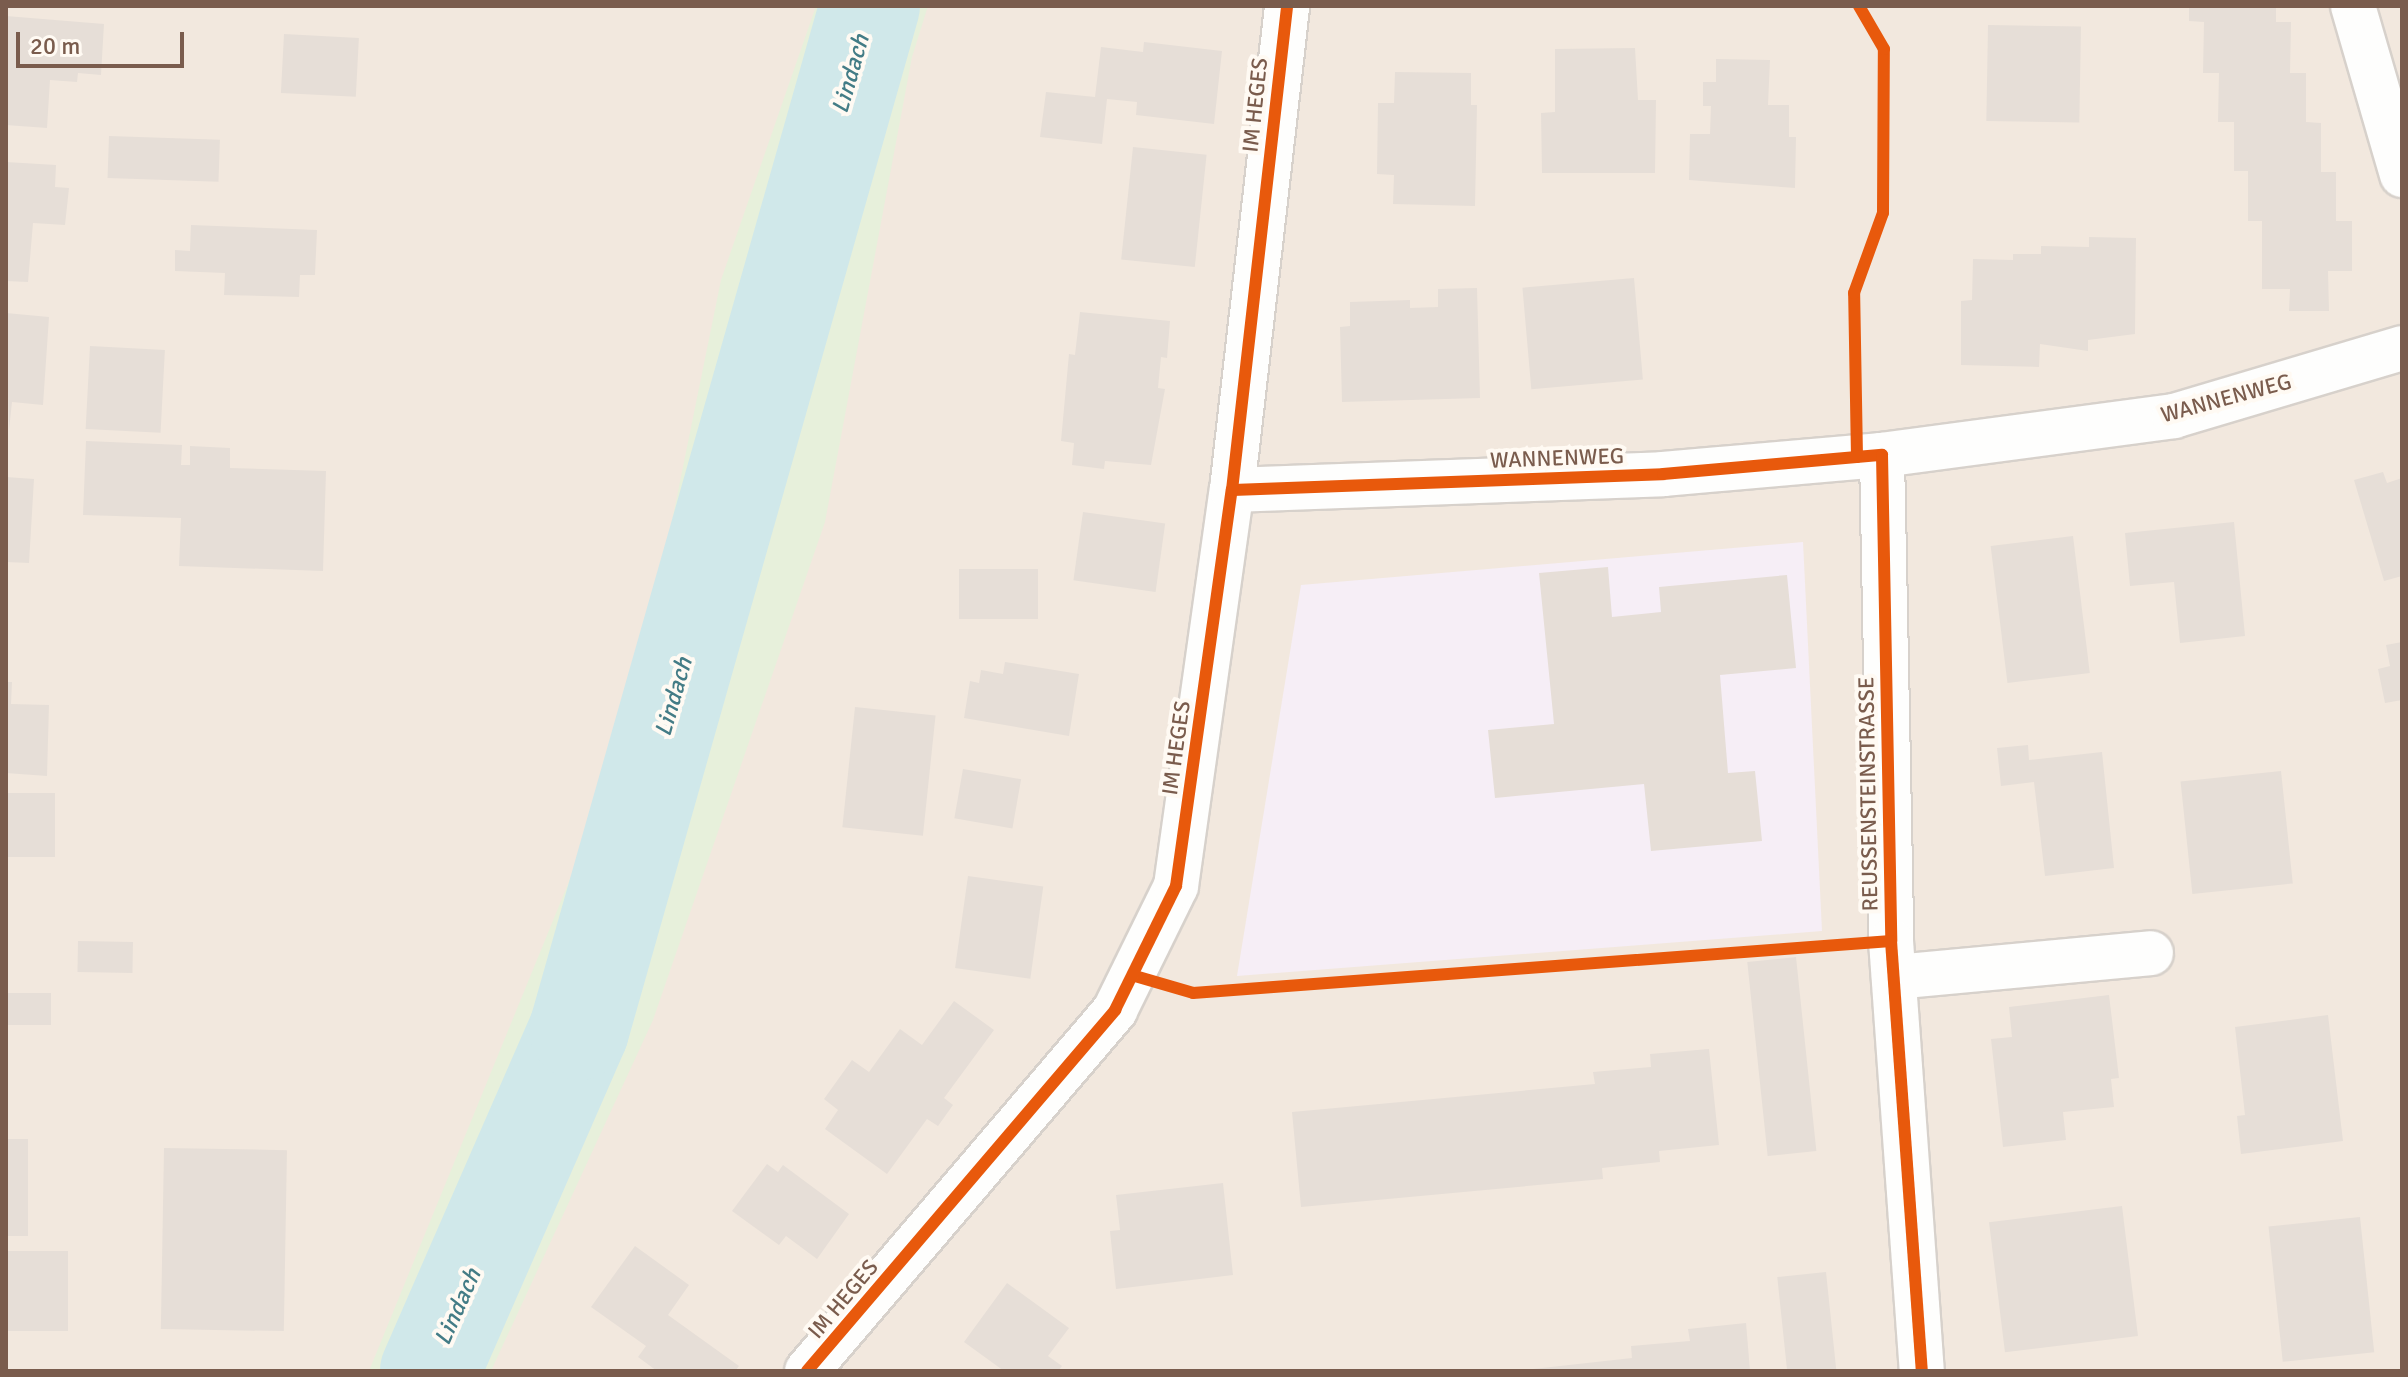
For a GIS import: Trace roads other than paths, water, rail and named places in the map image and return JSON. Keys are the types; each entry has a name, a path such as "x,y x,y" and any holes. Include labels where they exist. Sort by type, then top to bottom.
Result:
{"street":[{"name":"IM HEGES","path":"807,1371 1115,1010 1135,976 1176,886 1232,490 1287,6"},
{"path":"2353,6 2402,175"},
{"name":"WANNENWEG","path":"1232,490 1663,474 1882,455 2174,416 2402,348"},
{"name":"REUSSENSTEINSTRASSE","path":"1882,455 1894,977 1922,1371"},
{"path":"1894,977 2151,953"}],"waterway":[{"name":"Lindach","path":"430,1371 579,1030 870,6"}]}
